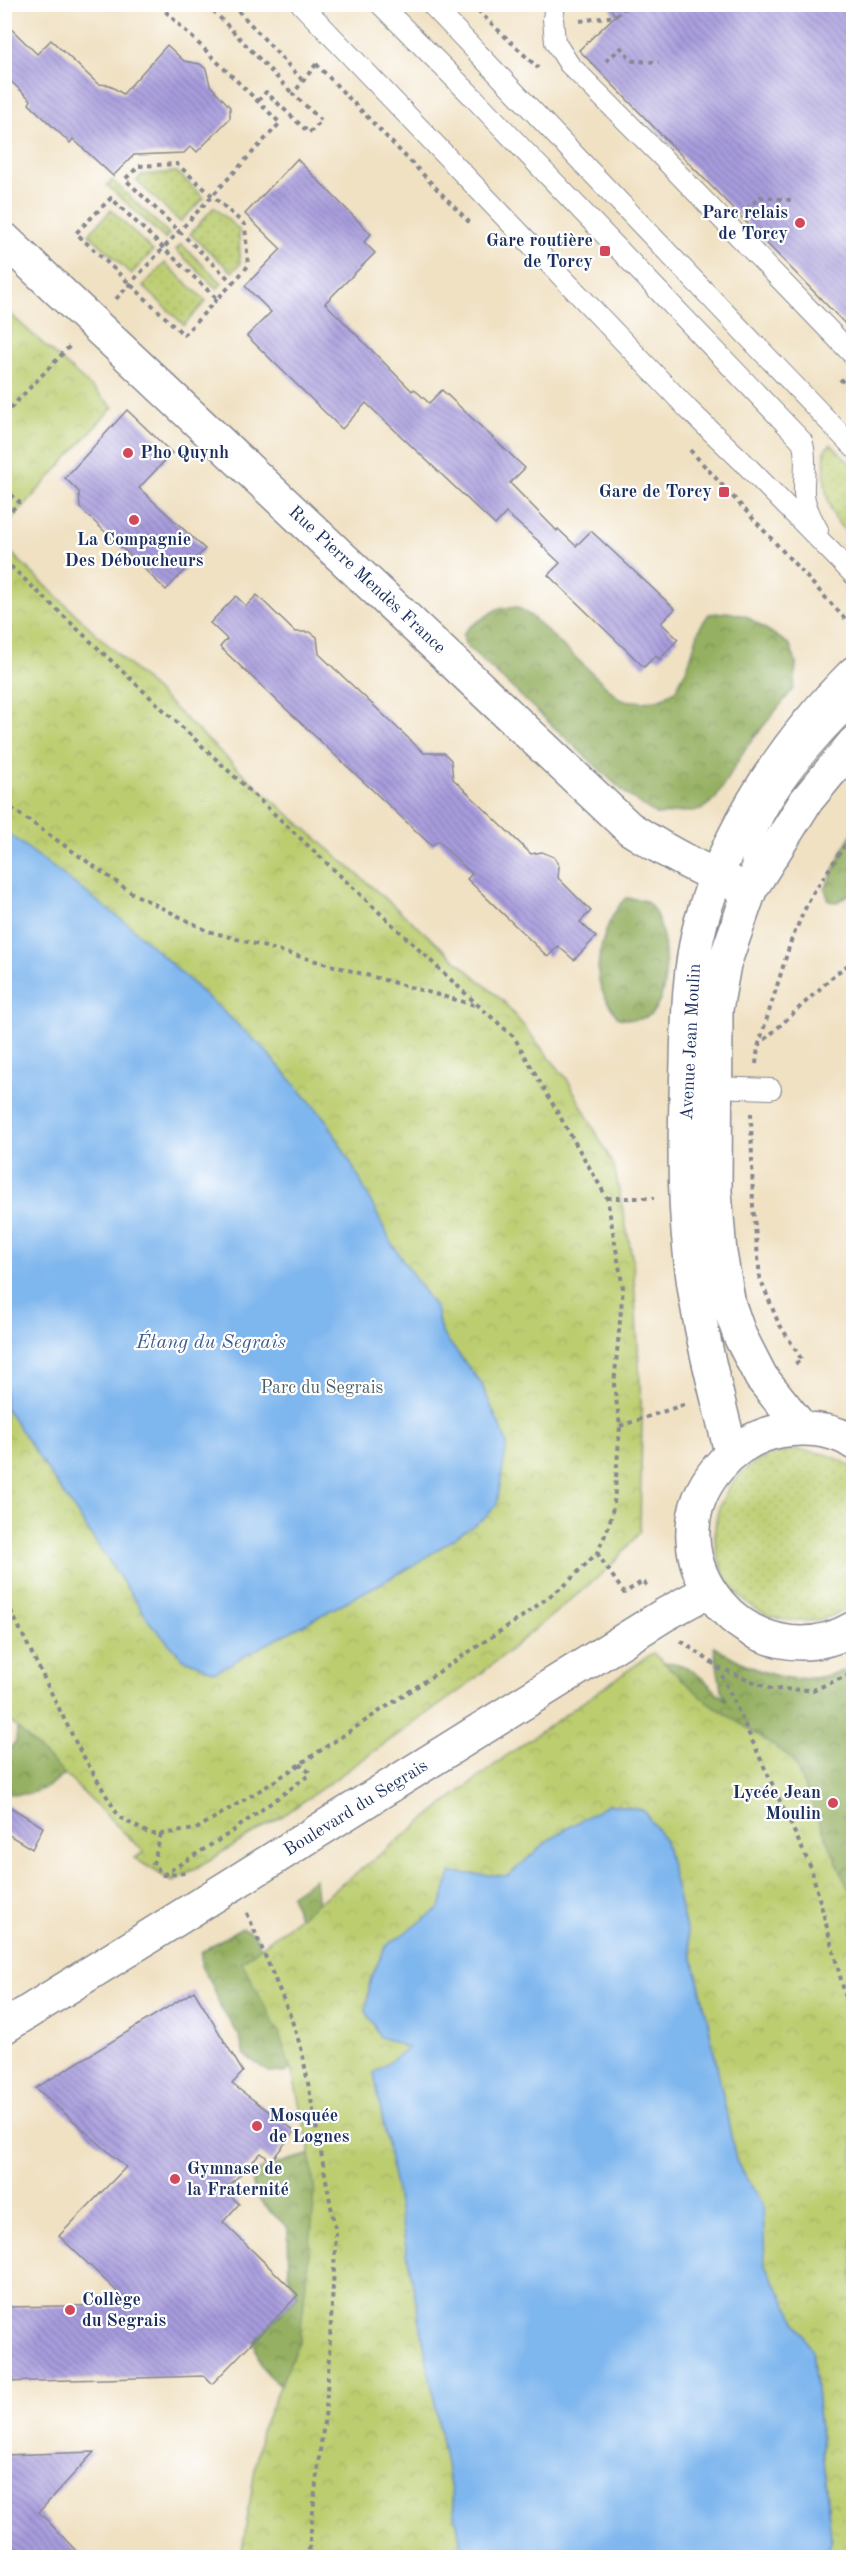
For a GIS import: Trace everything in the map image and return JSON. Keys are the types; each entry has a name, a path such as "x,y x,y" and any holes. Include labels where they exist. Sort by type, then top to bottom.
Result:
{"street":[{"name":"Rue Pierre Mendès France","path":"4,239 629,828 662,850 716,877 750,890"},
{"name":"Avenue Jean Moulin","path":"732,1452 695,1287 690,1253 686,1093 690,987 700,924 716,877 746,818 782,759 829,699 854,673"},
{"name":"Avenue Jean Moulin","path":"801,1427 761,1377 740,1336 729,1305 720,1253 715,1192 716,1009 724,964 750,890 806,801 854,743"},
{"path":"854,1443 844,1437 801,1427 764,1434 732,1452 707,1482 694,1518 694,1556 708,1592 733,1619 766,1637 803,1643 839,1637 854,1628"},
{"name":"Boulevard du Segrais","path":"4,2027 664,1615 708,1592"}],"lane":[{"path":"301,4 689,410 854,575"},
{"path":"380,4 472,96 802,441 805,449 804,497 808,512 826,546 843,556 854,559"},
{"path":"431,4 854,448"},
{"path":"555,4 553,34 560,53 569,64 854,356"},
{"path":"750,890 754,836 773,799 801,760 854,703"},
{"path":"714,1087 771,1089"}],"path":[{"path":"110,304 280,123 158,4"},
{"path":"207,4 322,121 309,133 266,92 258,101"},
{"path":"232,4 304,82"},
{"path":"576,22 615,16 630,4"},
{"path":"606,61 621,48 633,61 659,62"},
{"path":"293,94 316,64"},
{"path":"217,299 111,198 76,233 184,335 233,283 248,266 245,225 177,164 139,166 125,179 233,283"},
{"path":"740,200 748,208 760,196 791,200"},
{"path":"4,415 75,342"},
{"path":"4,488 19,502 4,519"},
{"path":"4,560 480,1007 514,1036 607,1198 623,1288 614,1385 620,1426 614,1503 609,1527 597,1553 565,1585 520,1618 300,1764 196,1829 150,1834 119,1817 78,1747 4,1597"},
{"path":"4,803 132,892 208,931 480,1007"},
{"path":"758,1047 838,972 854,961"},
{"path":"607,1198 687,1198"},
{"path":"620,1426 689,1403"},
{"path":"597,1553 624,1593"},
{"path":"673,1635 718,1667 771,1689 813,1690 854,1673"},
{"path":"718,1667 811,1868 854,2028"},
{"path":"163,1875 230,1833 309,1775 309,1772 300,1764"},
{"path":"161,1834 153,1864 163,1875"},
{"path":"163,1875 190,1873 193,1878"},
{"path":"244,1906 290,2015 302,2051 336,2233 326,2409 308,2558"}],"green space":[{"path":"177,172 204,198 180,222 137,181 142,175"},
{"path":"112,180 169,234 165,239 107,185"},
{"path":"214,207 239,230 240,264 232,272 190,234"},
{"path":"111,210 153,251 131,274 89,234"},
{"path":"181,244 222,283 217,289 176,250"},
{"path":"165,263 206,301 184,325 143,286"},
{"path":"9,313 113,407 5,527 4,317"},
{"path":"831,444 853,466 853,536 836,520 827,498 824,473 825,449"},
{"name":"Parc du Segrais","path":"4,546 254,784 503,1001 567,1079 614,1166 633,1261 642,1418 640,1532 608,1569 465,1687 284,1815 173,1882 134,1858 144,1852 5,1716"},
{"path":"517,607 531,616 621,700 644,702 661,699 676,690 689,663 700,627 709,614 727,612 746,616 790,645 796,663 794,688 745,749 716,798 701,810 657,815 626,794 465,644 463,635 468,628 497,609"},
{"path":"853,832 853,892 837,902 829,901 825,889"},
{"path":"626,898 647,902 656,914 661,928 666,963 665,981 655,1009 646,1017 636,1019 618,1018 604,995 598,970 601,948 608,925"},
{"path":"791,1450 832,1456 853,1469 853,1603 834,1615 813,1620 798,1621 770,1616 747,1602 729,1583 719,1560 715,1534 719,1508 731,1485 757,1462 771,1455"},
{"path":"4,1640 70,1767 58,1780 32,1793 5,1792 5,1754 16,1741 17,1728 5,1716"},
{"path":"714,1646 748,1666 781,1677 816,1678 853,1667 854,1816 848,1829 854,1841 853,1951 654,1664 666,1662 686,1667 695,1672 727,1701 721,1689"},
{"path":"653,1653 706,1701 792,1758 853,1899 853,2557 241,2558 261,2431 300,2339 315,2194 310,2152 294,2080 279,2033 242,1962 506,1756"},
{"path":"315,1879 318,1909 380,2037 288,2389 273,2380 264,2370 254,2342 298,2295 289,2278 288,2228 262,2203 254,2189 253,2181 255,2172 264,2168 330,2151 304,1933 291,1895"},
{"path":"242,1927 255,1934 290,2015 295,2064 285,2073 269,2072 244,2055 239,2035 220,2007 214,1988 201,1966 201,1952"}],"water":[{"name":"Étang du Segrais","path":"5,831 130,926 264,1049 327,1121 392,1244 436,1309 441,1332 481,1383 507,1443 497,1504 486,1517 413,1566 215,1672 182,1658 151,1624 5,1407"},
{"path":"608,1804 643,1810 665,1841 707,2017 736,2160 763,2204 765,2265 812,2350 831,2538 826,2557 463,2557 374,2073 408,2048 380,2037 366,2011 370,1981 385,1947 440,1908 451,1873 508,1876 551,1838"}],"building":[{"name":"Parc relais de Torcy","path":"609,4 854,4 854,333 579,50 615,16"},
{"path":"4,22 37,54 51,40 98,84 109,85 123,94 167,45 184,61 200,64 206,69 210,85 230,107 230,118 197,152 191,146 184,153 134,155 113,176 73,139 70,143 29,104 31,100 4,75"},
{"path":"297,159 371,234 364,242 375,253 325,303 412,391 414,389 429,403 442,390 525,468 510,483 557,531 558,529 576,546 591,531 675,609 661,623 678,639 660,659 655,656 644,667 548,575 560,563 543,545 506,513 495,525 366,403 342,429 247,336 271,312 245,286 281,249 245,214"},
{"path":"127,410 172,453 139,488 205,549 166,590 80,508 79,492 65,478"},
{"path":"257,595 295,632 310,632 317,637 319,654 424,753 444,753 451,760 453,779 531,854 542,852 554,857 559,866 558,878 591,911 580,922 596,937 574,960 558,946 548,957 467,879 472,874 438,841 432,846 220,647 227,639 210,623 236,596 246,606"},
{"path":"4,1803 43,1827 32,1849 4,1832"},
{"name":"Gymnase de la Fraternité","path":"194,1991 243,2072 232,2084 295,2131 271,2161 261,2153 225,2190 239,2204 223,2222 298,2295 212,2384 204,2376 4,2382 4,2307 131,2305 59,2236 126,2167 36,2088"},
{"path":"94,2452 39,2512 83,2558 4,2558 4,2455"}],"place":[{"name":"Parc relais de Torcy","path":"800,223"},
{"name":"Gare routière de Torcy","path":"605,251"},
{"name":"Pho Quynh","path":"128,453"},
{"name":"Gare de Torcy","path":"724,492"},
{"name":"La Compagnie Des Déboucheurs","path":"134,520"},
{"name":"Lycée Jean Moulin","path":"833,1803"},
{"name":"Mosquée de Lognes","path":"257,2126"},
{"name":"Gymnase de la Fraternité","path":"175,2179"},
{"name":"Collège du Segrais","path":"70,2310"}]}
